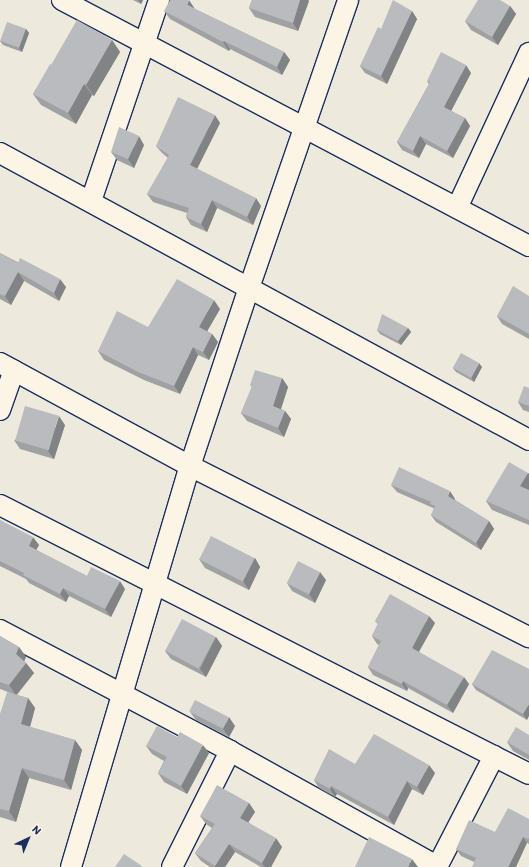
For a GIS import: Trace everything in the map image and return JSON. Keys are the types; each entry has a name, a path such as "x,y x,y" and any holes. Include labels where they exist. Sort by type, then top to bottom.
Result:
{"street":[{"path":"62,0 529,246"},
{"path":"91,201 159,0"},
{"path":"71,867 121,694 190,466 249,288 348,0"},
{"path":"457,208 529,53"},
{"path":"0,153 91,201 529,440"},
{"path":"0,410 7,367 190,466 529,637"},
{"path":"0,505 529,774"},
{"path":"0,630 230,751 437,867 494,756"},
{"path":"172,867 230,751"}],"building":[{"path":"170,0 189,0 187,5 284,52 277,67 224,41 223,42 164,11"},
{"path":"252,0 300,0 293,23 249,8"},
{"path":"393,0 412,11 381,76 360,66 378,27 381,29"},
{"path":"478,0 500,0 510,6 492,37 465,21"},
{"path":"77,20 112,40 86,85 84,84 68,113 33,94"},
{"path":"7,22 26,29 19,48 0,41"},
{"path":"441,52 466,65 444,107 465,118 447,151 420,136 413,151 397,142 430,82 427,81"},
{"path":"178,97 215,115 190,165 256,198 247,217 212,200 201,224 186,217 189,208 147,194 169,155 156,146"},
{"path":"119,127 139,136 128,159 111,152"},
{"path":"0,253 18,263 20,258 60,279 54,293 18,272 5,296 0,294"},
{"path":"177,279 214,300 199,327 212,334 203,352 193,347 174,386 138,372 98,351 117,311 148,327"},
{"path":"513,286 529,296 529,334 497,316"},
{"path":"382,314 408,328 398,341 377,330"},
{"path":"461,353 479,363 471,378 453,368"},
{"path":"255,370 282,378 273,406 285,411 278,428 241,413 252,386 250,385"},
{"path":"524,386 529,388 529,406 518,402"},
{"path":"25,406 59,416 49,450 15,441"},
{"path":"509,462 528,473 520,486 529,490 529,520 486,501"},
{"path":"399,467 450,491 448,496 489,521 476,543 431,515 435,506 430,504 431,502 391,485"},
{"path":"0,520 33,537 29,546 87,576 91,567 120,581 105,609 63,588 60,594 0,561"},
{"path":"211,536 255,558 243,581 199,559"},
{"path":"298,561 320,572 309,595 287,583"},
{"path":"390,594 429,616 412,648 464,677 447,705 403,681 402,684 368,667 381,641 372,636 378,623 375,621"},
{"path":"182,619 216,637 199,669 165,651"},
{"path":"0,636 19,647 16,654 26,663 9,685 0,682"},
{"path":"492,650 529,669 529,704 523,714 472,684"},
{"path":"7,692 28,698 21,724 75,740 64,780 22,768 9,811 0,809 0,714"},
{"path":"195,700 229,717 223,729 189,712"},
{"path":"157,726 177,737 180,732 203,745 181,786 158,773 167,757 146,746"},
{"path":"516,727 529,735 529,755 507,742"},
{"path":"374,734 429,765 417,787 407,781 388,817 331,786 330,789 314,780 329,749 355,764"},
{"path":"217,785 249,803 240,818 276,838 262,863 229,844 215,866 195,853 215,824 200,816"},
{"path":"508,808 529,819 529,838 523,837 508,867 472,867 476,858 456,849 469,820 495,832"},
{"path":"369,837 412,859 408,867 355,867"},
{"path":"124,854 142,866 115,867"}]}
